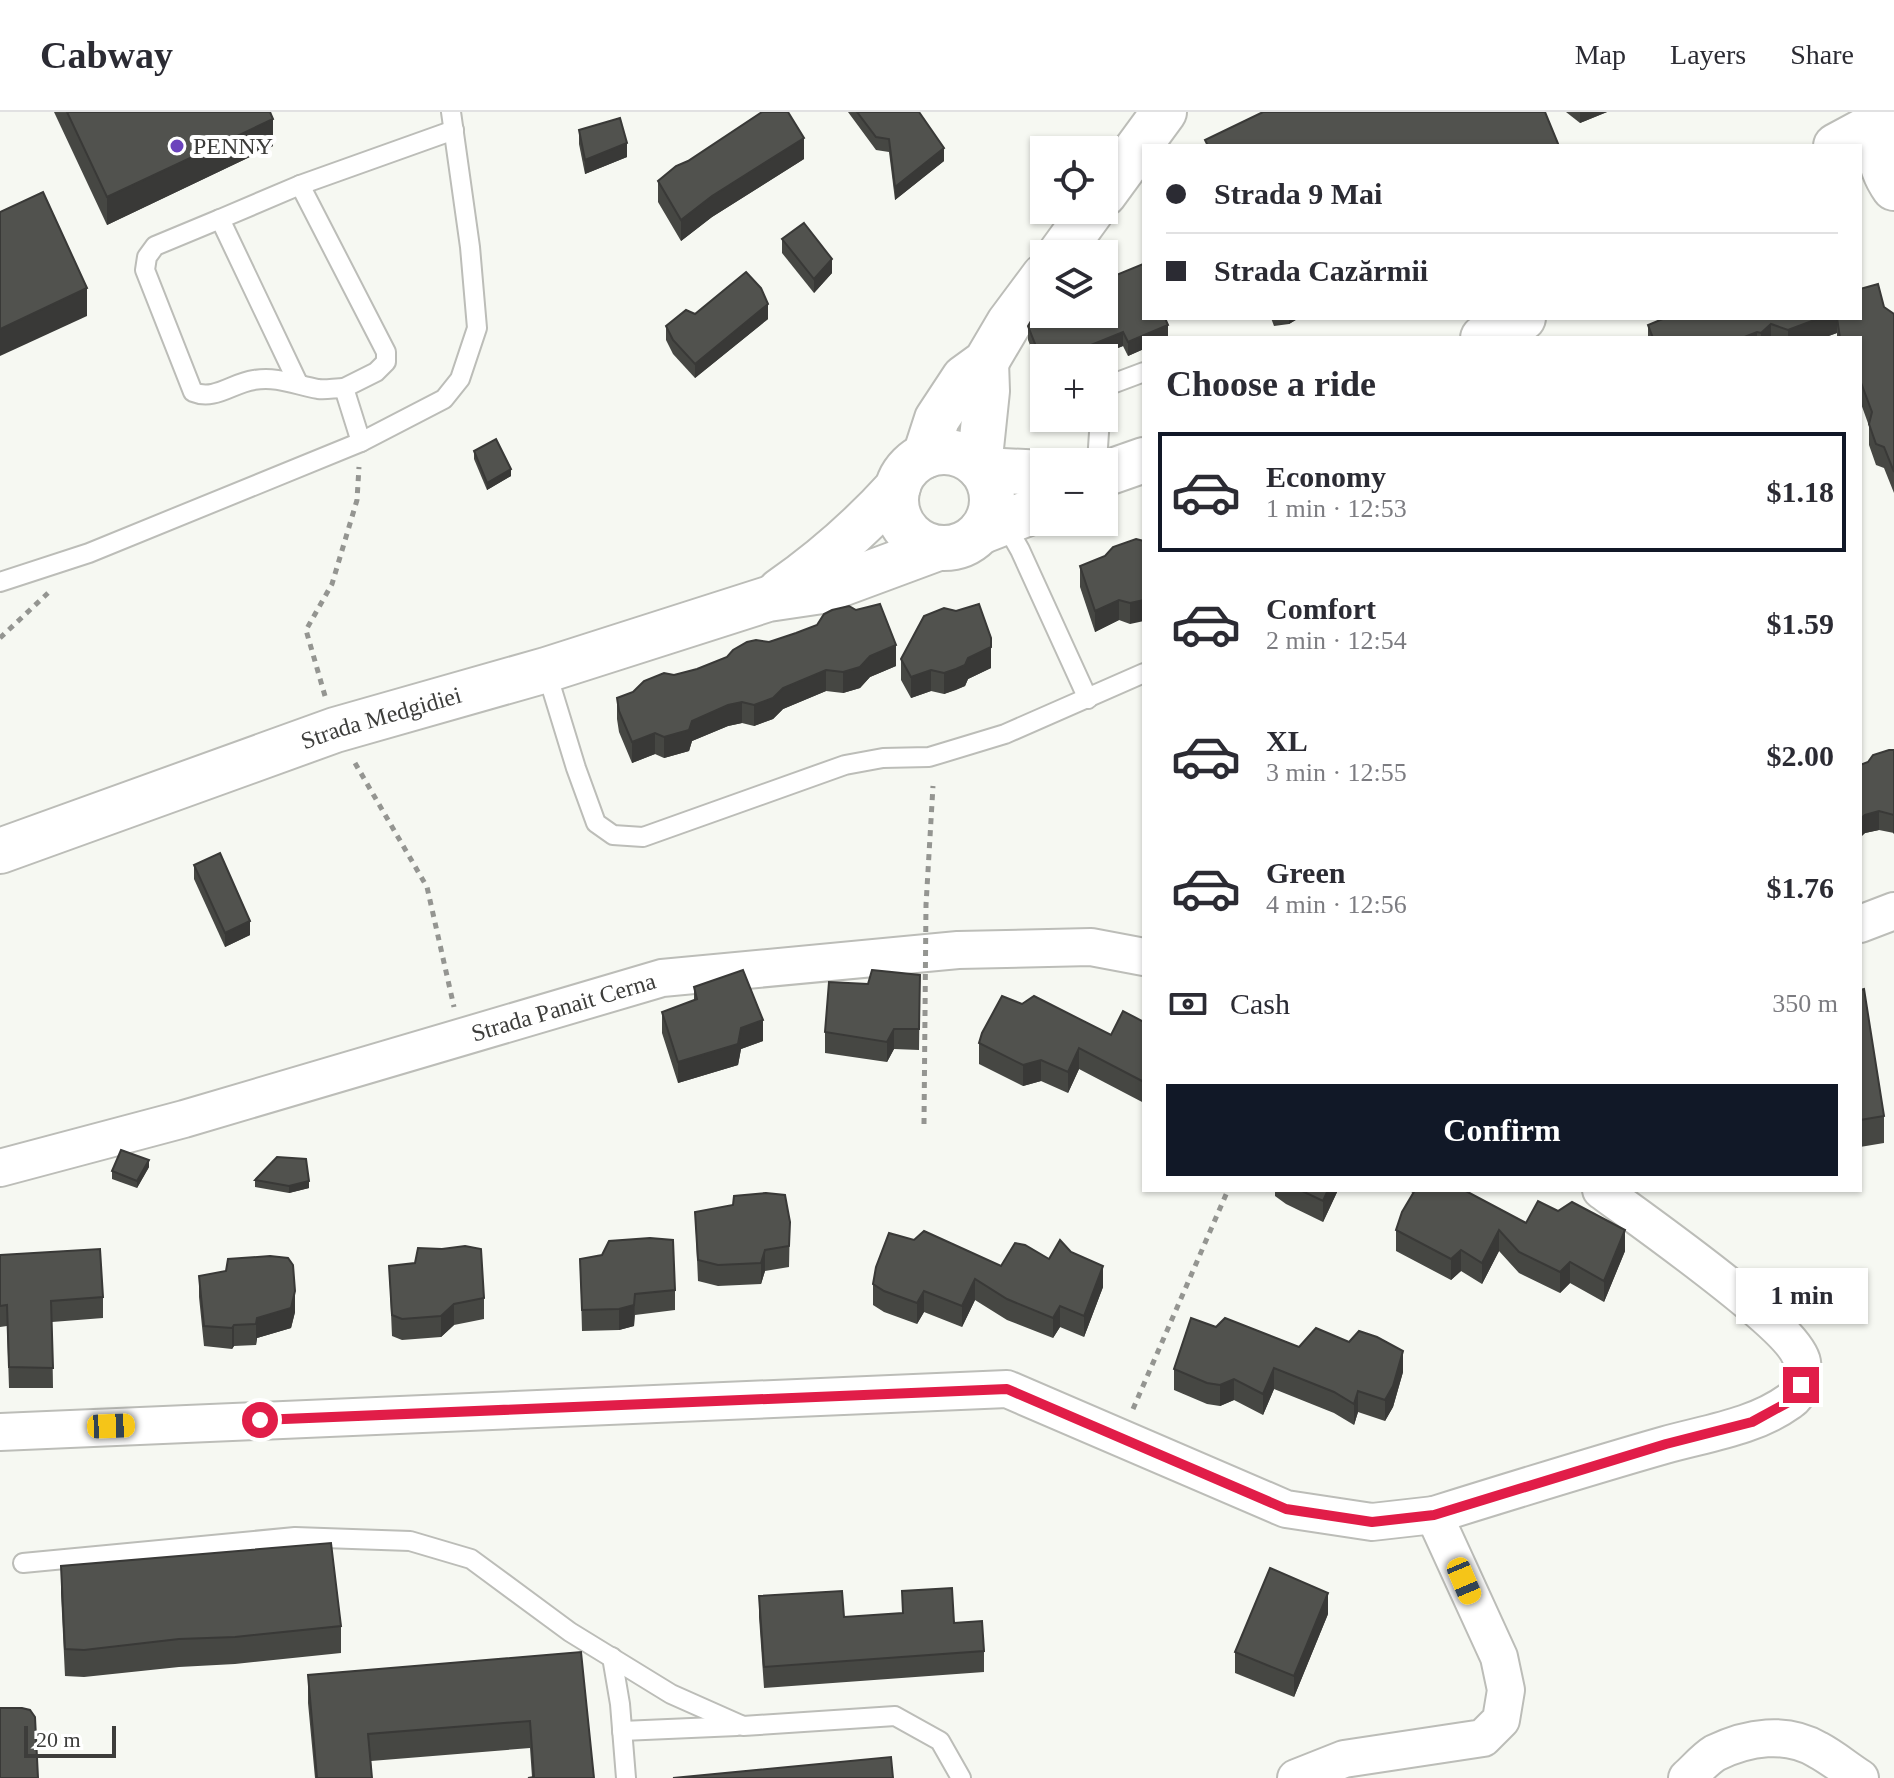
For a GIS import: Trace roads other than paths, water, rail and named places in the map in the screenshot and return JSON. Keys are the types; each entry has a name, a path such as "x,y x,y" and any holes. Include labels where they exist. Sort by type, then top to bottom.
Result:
{"main road":[{"path":"1118,175 1164,112"},
{"path":"1840,144 1891,115"},
{"path":"1891,115 1881,136 1879,155 1884,173 1894,189"},
{"path":"1862,180 1894,189"},
{"path":"986,362 987,498 961,545 938,548 924,544 904,527 896,501 937,419 964,378 986,362 1030,295"},
{"path":"1488,336 1529,321"},
{"path":"911,471 953,453 967,458 987,498"},
{"path":"1118,469 1142,461"},
{"name":"Strada Medgidiei","path":"768,599 819,564 851,537 911,471"},
{"path":"987,498 1030,479"},
{"path":"987,498 1030,505"},
{"name":"Strada Medgidiei","path":"0,851 335,730 546,670 768,599 822,591 938,548"}],"street":[{"path":"1862,923 1894,911"},
{"name":"Strada Panait Cerna","path":"0,1168 184,1119 662,978 958,950 1091,947 1142,957"},
{"path":"0,1432 1007,1389 1286,1509 1372,1522 1434,1515 1666,1444 1752,1422 1794,1399 1801,1385 1802,1360 1783,1333 1748,1300 1604,1192"},
{"path":"1296,1778 1344,1759 1483,1738 1501,1720 1506,1690 1499,1657 1434,1515"},
{"path":"1687,1778 1713,1754 1769,1737 1789,1738 1817,1749 1860,1778"}],"lane":[{"path":"0,582 89,553 361,442 444,399 460,379 477,328 453,121 300,185 220,219 155,246 147,257 145,270 193,392 212,396 255,379 277,379 320,389 344,388 376,372 386,362 386,352 300,185"},
{"path":"220,219 298,383"},
{"path":"1118,382 1142,373"},
{"path":"344,388 361,442"},
{"path":"987,498 1038,588 1088,699"},
{"path":"546,670 596,823 613,835 643,837 845,765 883,758 929,757 1005,734 1142,674"},
{"path":"23,1563 295,1537 410,1541 471,1559 570,1632 671,1694 743,1726"},
{"path":"612,1657 626,1778"},
{"path":"622,1731 895,1716 940,1741 961,1778"}],"place":[{"name":"PENNY","path":"177,146"}]}
